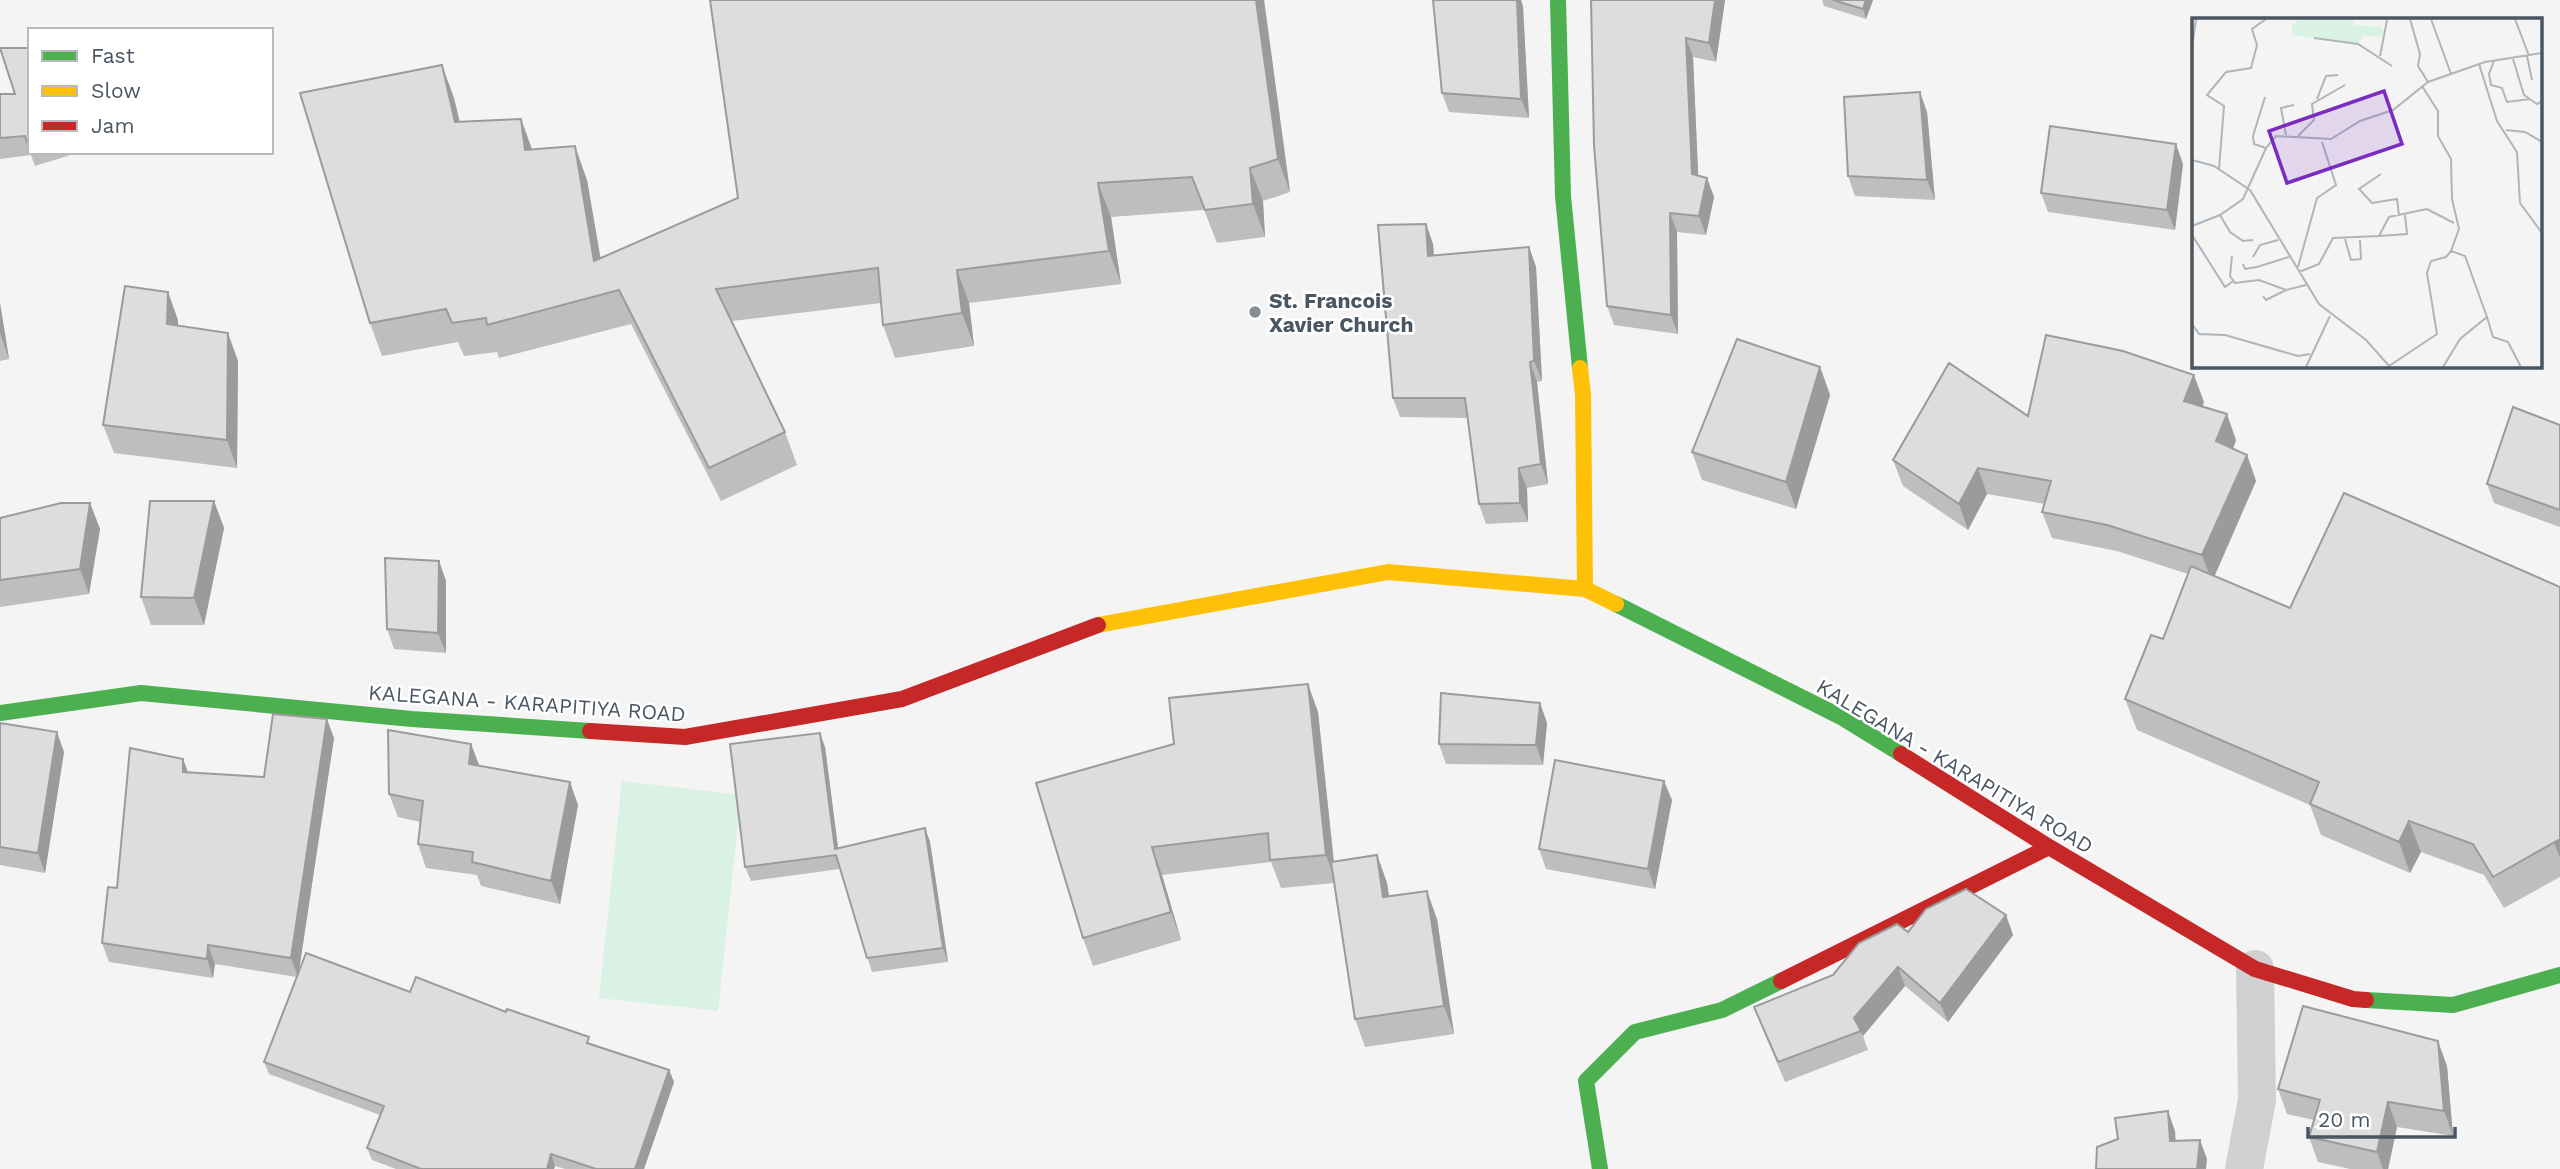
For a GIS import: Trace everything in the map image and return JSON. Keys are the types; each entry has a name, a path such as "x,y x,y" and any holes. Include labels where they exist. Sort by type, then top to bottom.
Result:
{"main road":[{"path":"1558,0 1563,196 1583,395 1585,589"},
{"name":"KALEGANA - KARAPITIYA ROAD","path":"0,713 141,693 412,719 685,737 902,699 1096,625 1388,572 1585,589 1648,618 1841,717 2049,847 2255,969 2353,999 2453,1005 2560,975"},
{"path":"1600,1169 1586,1081 1635,1032 1722,1010 2049,847"}],"street":[{"path":"2244,1169 2257,1100 2255,969"}],"green space":[{"path":"622,781 741,795 718,1011 599,998"}],"building":[{"path":"710,0 1256,0 1278,159 1250,168 1253,204 1205,210 1192,177 1098,183 1109,251 957,270 962,313 883,325 878,268 716,289 785,432 709,468 619,290 487,325 486,318 452,323 446,309 370,323 300,93 442,65 455,122 521,119 525,150 575,146 594,261 738,198"},
{"path":"1433,0 1517,0 1521,99 1442,93"},
{"path":"1591,0 1715,0 1709,43 1686,38 1692,174 1707,178 1699,216 1670,213 1671,315 1607,306 1594,145"},
{"path":"1833,0 1866,0 1863,9"},
{"path":"0,48 28,48 28,146 25,136 0,138 0,94 15,94"},
{"path":"1920,92 1927,180 1848,176 1844,97"},
{"path":"2050,126 2176,144 2167,210 2041,193"},
{"path":"1426,224 1428,256 1529,247 1534,361 1530,362 1541,464 1519,468 1520,503 1479,504 1465,398 1393,398 1378,225"},
{"path":"125,286 168,292 167,324 228,333 227,440 103,425"},
{"path":"2046,335 2123,351 2194,375 2184,401 2227,414 2216,441 2247,455 2202,555 2107,525 2042,512 2051,481 1978,468 1959,504 1893,460 1949,363 2028,416"},
{"path":"1737,339 1820,367 1786,482 1692,452"},
{"path":"2513,407 2560,425 2560,510 2487,484"},
{"path":"2344,493 2560,587 2560,839 2493,877 2473,844 2409,821 2399,842 2310,804 2319,782 2125,699 2151,635 2163,639 2191,566 2290,608"},
{"path":"150,501 214,501 194,598 141,597"},
{"path":"61,503 90,503 80,569 0,580 0,518"},
{"path":"385,558 439,561 438,633 387,629"},
{"path":"1308,684 1326,855 1270,860 1268,833 1152,847 1171,912 1083,938 1036,783 1174,744 1169,698"},
{"path":"1441,693 1540,703 1536,745 1439,744"},
{"path":"273,714 327,719 291,958 208,945 207,959 102,943 108,887 117,888 130,748 183,759 183,772 264,777"},
{"path":"0,723 57,732 38,853 0,847"},
{"path":"388,730 471,744 469,764 570,782 551,881 472,862 473,852 418,844 423,801 389,794"},
{"path":"820,733 835,849 925,828 943,948 867,958 836,855 745,867 730,744"},
{"path":"1555,760 1664,781 1648,869 1539,849"},
{"path":"1377,855 1383,897 1427,891 1444,1006 1355,1019 1331,862"},
{"path":"1966,889 2006,915 1940,1003 1898,967 1854,1018 1861,1031 1778,1062 1754,1007 1833,975 1859,943 1897,924 1908,932 1926,909"},
{"path":"306,953 410,992 416,977 506,1012 507,1009 589,1037 587,1043 669,1070 635,1169 596,1169 551,1154 547,1169 421,1169 367,1148 384,1106 264,1062"},
{"path":"2303,1006 2438,1041 2444,1111 2388,1102 2377,1152 2309,1137 2320,1100 2278,1089"},
{"path":"2168,1111 2170,1141 2200,1140 2197,1169 2096,1169 2097,1147 2118,1139 2115,1118"}],"traffic: fast":[{"path":"1558,0 1563,196 1580,368"},
{"path":"1616,604 1841,717 1901,754"},
{"path":"0,713 141,693 412,719 590,731"},
{"path":"2366,1000 2453,1005 2560,975"},
{"path":"1600,1169 1586,1081 1635,1032 1722,1010 1781,981"}],"traffic: slow":[{"path":"1580,368 1583,395 1585,589"},
{"path":"1098,625 1388,572 1585,589 1616,604"}],"traffic: jam":[{"path":"590,731 685,737 902,699 1098,625"},
{"path":"1901,754 2049,847 2255,969 2353,999 2366,1000"},
{"path":"1781,981 2049,847"}],"place":[{"name":"St. Francois Xavier Church","path":"1255,312"}]}
